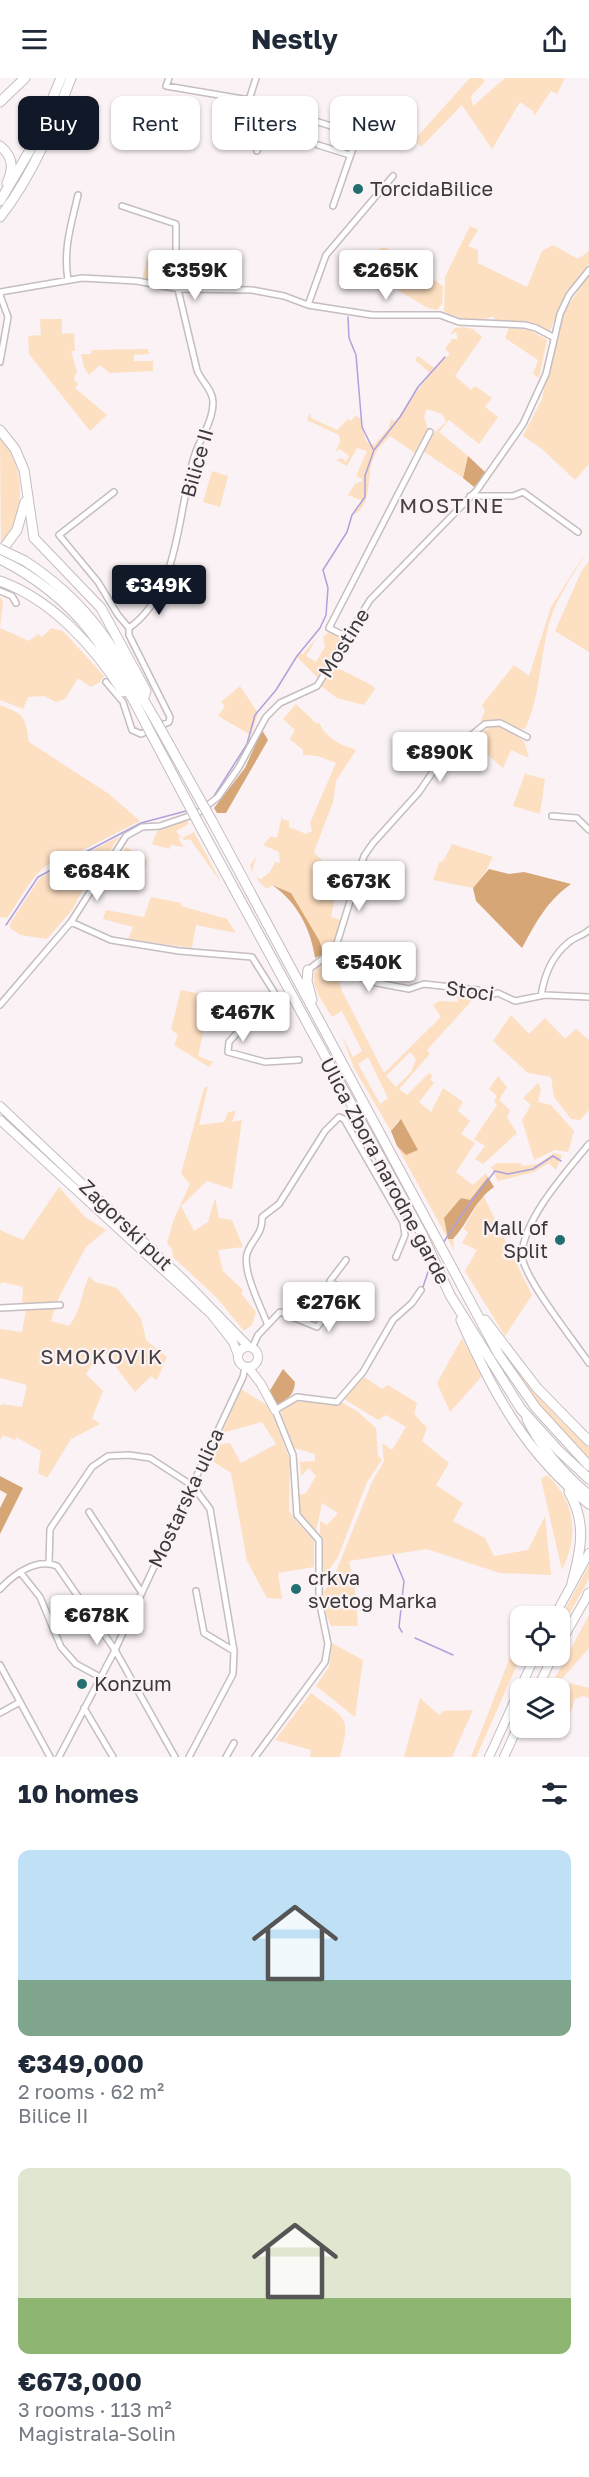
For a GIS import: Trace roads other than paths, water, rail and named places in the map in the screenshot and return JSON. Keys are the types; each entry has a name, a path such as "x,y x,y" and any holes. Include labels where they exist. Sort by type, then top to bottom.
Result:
{"highway":[{"path":"0,102 25,78"},
{"path":"0,199 33,145 61,78"},
{"path":"0,217 21,188 42,151 71,78"},
{"path":"0,146 7,151 12,165 0,199"},
{"path":"0,430 20,459 26,482 34,538 41,548 114,618 146,691 143,700"},
{"path":"0,551 11,540 22,518 26,482"},
{"name":"Ulica Zbora narodne garde","path":"0,551 25,561 52,579 87,611 101,629 143,700 151,723 201,828 426,1232 519,1385 554,1431 589,1466"},
{"name":"Ulica Zbora narodne garde","path":"0,559 18,569 63,602 93,633 114,664 213,821 313,1009 426,1232 450,1295 522,1409 559,1451 589,1479"},
{"path":"0,580 33,598 74,630 111,674 134,713 151,723"},
{"path":"308,969 307,981 313,1009"},
{"path":"458,1282 530,1380 589,1441"},
{"path":"450,1295 477,1355 523,1437 545,1465 589,1504"},
{"path":"522,1409 533,1432 547,1452 586,1493"},
{"path":"563,1482 575,1503 582,1523 581,1550 572,1583"}],"main road":[{"name":"Zagorski put","path":"0,1106 185,1281 251,1347"},
{"name":"Zagorski put","path":"0,1120 211,1314 227,1333 238,1355"},
{"path":"261,1384 258,1356 251,1347 241,1350 238,1355 239,1361 261,1384 275,1410"},
{"path":"246,1367 256,1362 258,1356"},
{"path":"560,1606 589,1554"},
{"path":"570,1626 589,1593"},
{"path":"489,1757 530,1666"},
{"path":"504,1757 513,1738"}],"street":[{"path":"169,78 166,86 225,96"},
{"path":"250,96 256,78"},
{"path":"318,145 350,155"},
{"path":"333,206 352,150"},
{"path":"308,305 326,255 393,176"},
{"path":"68,280 65,250 67,231 78,195"},
{"name":"Bilice II","path":"122,206 176,224 176,281 197,370 201,380 210,389 213,401 208,426 195,453 180,525 158,600 143,618 129,628"},
{"name":"Mostine","path":"71,921 126,836 142,827 160,825 198,813 218,797 239,767 266,717 280,703 317,686 370,600 470,496 523,424 546,374 560,314 569,295 589,270"},
{"path":"0,362 8,317 0,294 68,280 137,281 178,289 252,290 284,296 308,305 372,315 440,315 459,322 525,325 553,337"},
{"path":"347,637 329,627 430,432"},
{"path":"105,682 123,702 132,730 141,734 169,722 170,717 129,635 129,628 114,618 98,582 59,535 114,492"},
{"path":"470,496 513,496 523,492 578,532"},
{"path":"0,591 12,596 16,603"},
{"path":"308,969 325,957 333,956 363,860 373,843 419,792 441,760 486,724 500,723 527,737"},
{"path":"552,816 577,818 589,830"},
{"path":"0,1005 71,921 111,940 179,951 252,957 273,987 274,994 229,1042 228,1052 265,1062 299,1060"},
{"path":"588,934 567,943 551,964 541,996 589,997"},
{"name":"Stoci","path":"333,956 337,966 346,973 377,983 409,988 424,984 478,990 488,995 498,993 515,1001 541,996"},
{"path":"267,1323 246,1266 246,1253 262,1230 262,1217 279,1204 325,1131 339,1117 344,1119 403,1222 405,1235 396,1257"},
{"path":"589,1144 558,1183 531,1225 522,1254 534,1284 589,1363"},
{"path":"251,1347 267,1323 280,1312 318,1327 344,1292 330,1281 346,1260"},
{"path":"255,1757 325,1662 328,1644 319,1600 318,1540 297,1515 293,1455 275,1410 297,1397 337,1402 363,1372 393,1320 412,1303 421,1290"},
{"path":"0,1308 60,1305"},
{"name":"Mostarska ulica","path":"59,1757 115,1650 193,1486 246,1367"},
{"path":"49,1563 50,1529 92,1467 108,1456 129,1455 150,1458 193,1486 210,1509 234,1651 233,1674 189,1757"},
{"path":"89,1512 142,1593"},
{"path":"0,1589 20,1572 49,1563 57,1566 68,1577 88,1613 115,1650 175,1757"},
{"path":"20,1572 40,1597 62,1647 76,1664 100,1677"},
{"path":"196,1591 204,1633 234,1651"},
{"path":"0,1665 50,1757"},
{"path":"0,1713 20,1702"},
{"path":"84,1708 112,1757"},
{"path":"226,1757 234,1743"}],"waterway":[{"path":"348,317 349,338 356,355 362,427 373,449"},
{"path":"214,796 247,744 255,715 276,690 297,656 320,628 326,615 328,588 323,570 347,532 352,515 365,497 365,476 374,450 400,417 418,387 445,357"},
{"path":"6,925 38,877 141,823 186,811"},
{"path":"443,1243 495,1171 508,1174 533,1169 553,1156 561,1161"},
{"path":"423,1287 431,1263"},
{"path":"393,1555 404,1581 399,1627 402,1632"},
{"path":"415,1638 453,1655"}],"place":[{"name":"TorcidaBilice","path":"358,189"},
{"name":"Mall of Split","path":"560,1240"},
{"name":"crkva svetog Marka","path":"296,1589"},
{"name":"Konzum","path":"82,1684"}],"district":[{"name":"MOSTINE","path":"452,506"},
{"name":"SMOKOVIK","path":"102,1357"}]}
